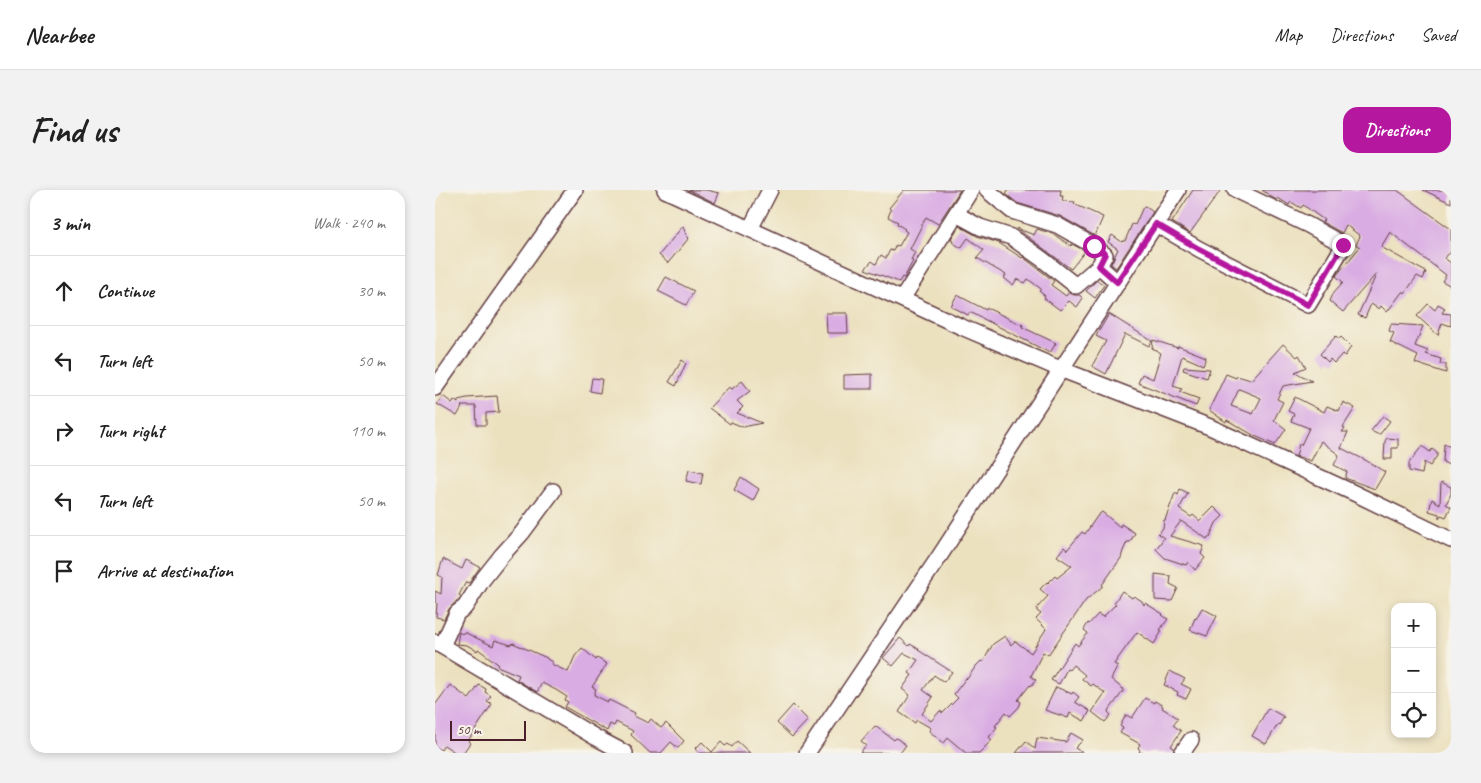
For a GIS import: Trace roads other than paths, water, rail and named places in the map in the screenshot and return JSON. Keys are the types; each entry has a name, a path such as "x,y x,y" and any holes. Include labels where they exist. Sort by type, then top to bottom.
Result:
{"street":[{"path":"435,388 575,190"},
{"path":"665,190 1060,370 1210,427 1451,540"},
{"path":"750,229 770,190"},
{"path":"902,298 971,190"},
{"path":"956,214 980,227 1011,237 1043,259 1076,286 1099,266 1105,254 1094,246 1057,225 1012,211 987,190"},
{"path":"807,753 939,557 1178,190"},
{"path":"1156,224 1199,249 1308,305 1343,245 1308,225 1235,190"},
{"path":"1099,266 1117,282"},
{"path":"553,491 483,579 465,607 457,613 438,644 625,753"},
{"path":"1182,753 1191,740"}]}
